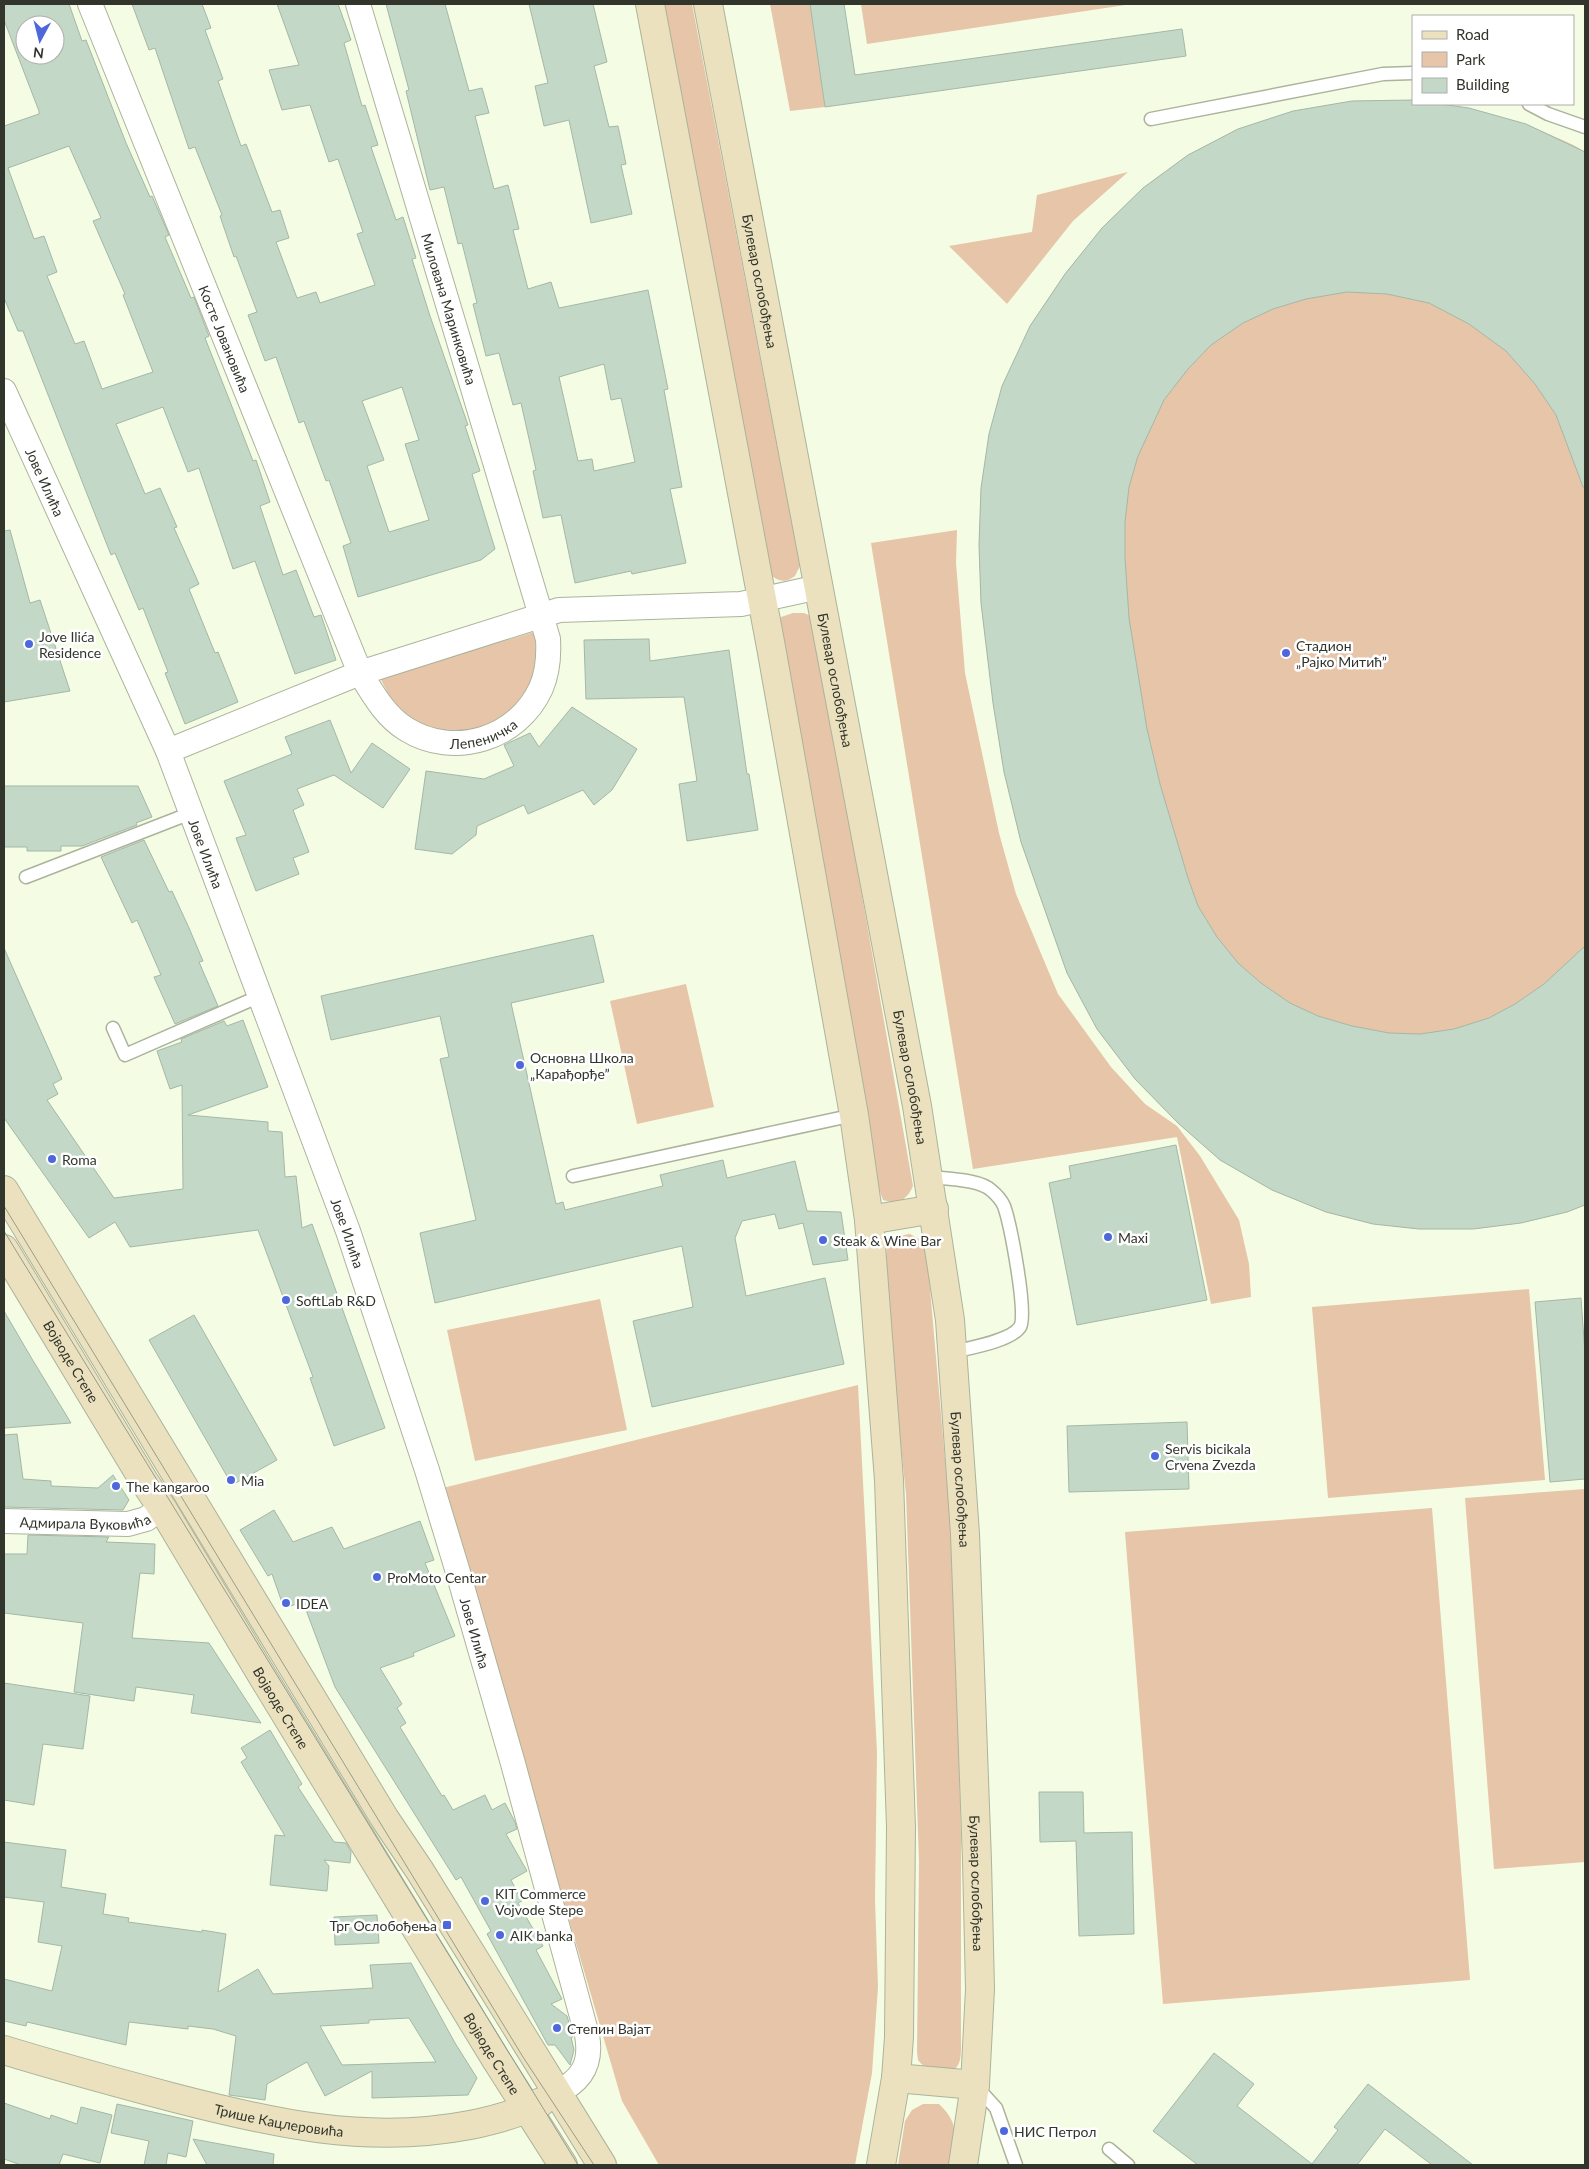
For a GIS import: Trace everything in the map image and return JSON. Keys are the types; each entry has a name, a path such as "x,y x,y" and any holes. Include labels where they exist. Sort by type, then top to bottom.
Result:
{"main road":[{"path":"650,4 763,600 854,1115 869,1220 887,1454 896,1638 901,1887 899,2037 896,2078 881,2165"},
{"name":"Булевар ослобођења","path":"708,4 929,1177 950,1320 965,1534 980,1989 975,2084 963,2165"},
{"path":"4,1190 385,1819 507,2012 555,2093 602,2165"},
{"path":"869,1220 934,1209"},
{"name":"Војводе Степе","path":"5,1253 162,1508 526,2110 563,2165"},
{"name":"Трише Кацлеровића","path":"4,2050 233,2113 286,2125 327,2130 416,2132 451,2128 502,2118 526,2110 555,2093"},
{"path":"896,2078 975,2084"}],"street":[{"name":"Косте Јовановића","path":"90,4 360,674"},
{"name":"Милована Маринковића","path":"358,4 541,614"},
{"name":"Јове Илића","path":"4,391 168,751 348,1231 428,1470 512,1760 587,2035 589,2059 585,2069 577,2079 555,2093"},
{"path":"168,751 360,674 541,614 577,608 741,604 819,588"},
{"name":"Лепеничка","path":"360,674 382,707 405,729 427,739 451,744 483,740 498,734 524,714 542,687 549,656 548,639 541,614"},
{"path":"5,1253 38,1247"},
{"name":"Адмирала Вуковића","path":"4,1521 128,1524 146,1519 162,1508"}],"lane":[{"path":"1151,119 1383,74 1412,73"},
{"path":"1531,105 1548,114 1585,127"},
{"path":"26,877 191,813"},
{"path":"112,1028 125,1055 260,996"},
{"path":"573,1176 854,1115"},
{"path":"929,1177 977,1183 991,1189 1003,1205 1023,1299 1023,1317 1020,1328 1009,1336 953,1352"},
{"path":"975,2084 996,2108 1016,2165"},
{"path":"1109,2149 1128,2165"}],"green space":[{"path":"658,4 692,4 800,566 795,576 785,581 776,579 770,574"},
{"path":"770,4 810,4 825,107 790,111"},
{"path":"861,4 1132,4 867,44"},
{"name":"Стадион „Рајко Митић”","path":"1412,100 1412,105 1449,106 1483,112 1518,122 1551,135 1585,152 1585,1205 1567,1212 1521,1223 1473,1229 1419,1229 1373,1224 1326,1212 1272,1190 1220,1160 1178,1123 1135,1079 1097,1029 1067,973 1021,842 1004,772 993,703 981,603 979,545 981,488 1030,326 1065,274 1102,228 1143,188 1188,155 1238,129 1352,101"},
{"path":"1128,172 1073,221 1007,304 949,246 1032,232 1037,195"},
{"path":"957,530 956,563 965,673 999,833 1016,894 1058,994 1111,1067 1145,1104 1177,1126 1200,1156 1239,1220 1249,1264 1251,1297 1211,1304 1177,1137 973,1169 871,543"},
{"path":"793,613 804,613 813,617 913,1186 905,1198 893,1202 883,1200 879,1189 777,627 781,617"},
{"path":"534,632 537,659 535,673 524,699 493,726 453,735 413,722 393,703 380,678"},
{"path":"686,984 714,1107 637,1124 610,1001"},
{"path":"910,1234 921,1240 927,1254 957,1598 956,1662 961,1836 961,2050 960,2061 956,2068 945,2073 927,2068 918,2060 917,2052 919,1861 906,1494 892,1360 886,1256 887,1245 900,1236"},
{"path":"1529,1289 1545,1480 1328,1498 1312,1307"},
{"path":"600,1299 627,1430 475,1461 447,1330"},
{"path":"858,1385 877,1752 875,1900 878,1987 872,2073 855,2165 659,2165 622,2101 443,1488"},
{"path":"1585,1489 1585,1862 1494,1869 1465,1498"},
{"path":"1432,1508 1470,1980 1163,2004 1125,1532"},
{"path":"923,2104 939,2104 954,2126 954,2139 949,2165 898,2165 905,2121 912,2110"}],"building":[{"path":"4,4 69,4 82,41 86,40 126,143 169,235 165,237 191,298 194,297 209,336 205,338 253,461 256,460 270,502 260,506 283,575 296,570 314,617 321,615 336,660 295,674 255,561 233,569 199,468 188,472 163,407 116,424 145,494 160,488 177,527 174,528 199,584 189,589 215,653 218,652 238,702 185,724 165,673 168,672 143,608 139,610 115,553 111,555 23,331 18,331 4,298 4,126 39,114 21,65 65,65 65,15 15,15 15,49 4,20","holes":["69,146 101,218 93,221 125,294 123,295 153,372 102,389 84,341 75,344 47,276 57,272 44,236 34,239 8,168"]},
{"path":"132,4 202,4 211,28 205,30 223,79 218,81 241,146 246,144 272,212 280,210 289,238 276,242 297,298 316,292 320,303 375,285 357,234 363,232 338,159 329,162 310,105 282,110 269,70 299,65 277,4 338,4 351,40 344,43 362,106 365,105 378,145 371,147 396,220 403,217 416,258 412,259 468,425 465,426 480,471 472,474 495,549 481,560 358,597 343,546 351,543 329,480 326,481 304,421 299,423 276,357 265,361 248,315 257,312 236,256 234,257 220,216 222,215 195,147 189,149 155,48 149,50","holes":["402,387 419,440 405,444 429,520 389,532 367,466 384,460 362,401"]},
{"path":"386,4 445,4 469,91 482,88 489,113 475,116 494,189 508,185 519,229 513,230 528,289 551,282 559,308 648,290 668,389 664,390 682,487 670,489 686,563 632,574 631,571 575,583 561,515 543,518 533,471 536,470 521,403 513,405 499,353 486,356 473,304 477,303 462,243 458,244 444,187 430,190 406,91 409,90","holes":["604,364 611,400 621,398 635,462 594,471 592,459 578,461 559,377"]},
{"path":"529,4 593,4 607,62 594,66 609,127 618,126 626,164 621,165 632,214 591,223 569,120 544,126 535,86 548,83"},
{"path":"810,4 844,4 855,75 1182,29 1186,56 825,107"},
{"path":"1412,100 1412,105 1447,105 1469,108 1526,124 1585,152 1585,487 1583,487 1556,415 1535,384 1506,351 1469,324 1429,303 1387,294 1347,292 1306,299 1273,309 1243,323 1211,345 1188,369 1164,400 1138,456 1129,487 1125,522 1125,558 1129,618 1147,729 1160,784 1198,906 1217,937 1238,963 1261,983 1290,1003 1318,1016 1352,1026 1389,1033 1420,1034 1454,1029 1489,1018 1515,1004 1544,984 1585,946 1585,1205 1567,1212 1521,1223 1473,1229 1419,1229 1373,1224 1326,1212 1272,1190 1220,1160 1178,1123 1135,1079 1097,1029 1067,973 1021,842 1004,772 993,703 981,603 979,545 981,488 989,434 1002,386 1030,326 1065,274 1102,228 1143,188 1188,155 1238,129 1293,111 1352,101"},
{"name":"Jove Ilića Residence","path":"10,530 30,603 40,600 70,691 4,702 4,531"},
{"path":"649,639 650,661 729,650 747,774 749,774 758,830 687,841 679,784 697,781 684,697 586,699 584,640"},
{"path":"572,707 637,749 612,790 594,805 583,790 528,814 524,805 477,826 476,835 452,854 415,849 426,771 484,779 514,766 504,745 530,733 539,747"},
{"path":"330,720 351,773 372,743 410,769 383,808 334,775 297,789 304,805 293,810 309,852 293,858 299,874 256,891 236,838 246,835 224,781 292,754 285,737"},
{"path":"4,786 138,786 152,817 136,823 137,825 82,846 61,846 61,851 27,851 27,847 4,847"},
{"path":"144,840 169,892 172,891 189,928 203,961 199,962 218,1006 175,1024 154,977 161,975 137,920 132,923 101,857"},
{"path":"593,935 604,982 511,1003 556,1204 563,1202 565,1210 663,1186 660,1175 723,1160 727,1178 795,1161 807,1211 841,1212 848,1260 813,1265 803,1223 779,1229 775,1214 742,1221 735,1238 746,1296 825,1278 844,1364 652,1407 633,1321 693,1307 682,1246 435,1303 420,1233 476,1220 440,1059 449,1057 440,1016 331,1040 321,996"},
{"path":"4,948 62,1079 53,1084 58,1094 47,1100 114,1198 183,1189 182,1085 170,1089 157,1051 182,1042 181,1039 224,1021 227,1026 243,1020 268,1087 188,1115 268,1122 268,1131 282,1132 285,1177 296,1176 302,1228 312,1224 385,1428 334,1446 310,1378 313,1377 258,1230 130,1247 115,1222 89,1238 4,1118"},
{"path":"1176,1145 1207,1300 1077,1325 1049,1183 1071,1178 1069,1166"},
{"path":"1581,1298 1585,1354 1585,1479 1550,1482 1535,1302"},
{"path":"4,1311 32,1359 71,1423 4,1428"},
{"path":"194,1315 277,1460 232,1485 149,1340"},
{"path":"1187,1422 1189,1489 1069,1492 1067,1426"},
{"path":"17,1434 23,1479 51,1481 51,1486 98,1488 113,1475 129,1500 123,1510 4,1507 4,1435"},
{"path":"274,1510 293,1542 332,1527 344,1549 420,1521 434,1560 425,1563 455,1636 413,1653 414,1656 380,1668 402,1704 397,1708 406,1723 400,1727 442,1796 444,1795 453,1810 485,1795 492,1810 505,1803 515,1822 517,1829 506,1834 527,1871 511,1880 522,1901 518,1903 543,1946 536,1950 562,1999 551,2004 567,2016 573,2037 571,2037 574,2050 570,2065 555,2045 548,2045 487,1934 491,1931 461,1877 456,1880 335,1687 303,1602 284,1608 272,1574 268,1576 240,1530"},
{"path":"28,1535 109,1537 106,1542 155,1544 154,1574 140,1573 132,1638 209,1643 261,1723 191,1713 194,1695 136,1687 134,1701 74,1692 83,1623 4,1613 4,1554 27,1554"},
{"path":"4,1683 90,1696 83,1749 43,1744 34,1805 4,1800"},
{"path":"270,1730 302,1784 298,1787 334,1842 346,1843 351,1852 350,1863 324,1860 329,1866 327,1891 270,1885 275,1835 285,1836 241,1762 247,1758 241,1748"},
{"path":"1039,1792 1083,1792 1084,1833 1132,1832 1134,1934 1079,1936 1076,1841 1040,1842"},
{"path":"4,1842 66,1850 61,1887 106,1894 103,1914 129,1918 128,1922 226,1934 218,1992 258,1969 273,1994 373,1988 370,1965 411,1963 455,2043 477,2078 468,2095 372,2098 372,2071 325,2096 307,2062 267,2084 265,2100 229,2095 236,2036 213,2029 188,2026 188,2029 129,2022 126,2045 27,2022 26,2026 4,2021 4,1979 52,1991 62,1946 38,1942 44,1902 4,1897","holes":["409,2018 436,2062 342,2065 320,2026 369,2023 369,2020"]},
{"path":"377,1915 379,1943 335,1945 334,1917"},
{"path":"1214,2053 1254,2084 1237,2106 1312,2164 1338,2130 1334,2127 1368,2084 1473,2165 1432,2165 1385,2129 1357,2165 1198,2165 1153,2131"},
{"path":"4,2103 50,2119 51,2115 77,2124 81,2107 112,2115 100,2163 63,2154 59,2165 21,2165 4,2159"},
{"path":"117,2104 193,2121 186,2157 168,2153 166,2165 144,2165 149,2141 111,2133"},
{"path":"193,2139 274,2154 273,2165 207,2165"}],"tram line":[{"path":"4,1206 523,2057 594,2165"},
{"path":"4,1231 578,2165"}],"place":[{"name":"Jove Ilića Residence","path":"29,644"},
{"name":"Стадион „Рајко Митић”","path":"1286,653"},
{"name":"Основна Школа „Карађорђе”","path":"520,1065"},
{"name":"Roma","path":"52,1159"},
{"name":"Maxi","path":"1108,1237"},
{"name":"Steak & Wine Bar","path":"823,1240"},
{"name":"SoftLab R&D","path":"286,1300"},
{"name":"Servis bicikala Crvena Zvezda","path":"1155,1456"},
{"name":"Mia","path":"231,1480"},
{"name":"The kangaroo","path":"116,1486"},
{"name":"ProMoto Centar","path":"377,1577"},
{"name":"IDEA","path":"286,1603"},
{"name":"KIT Commerce Vojvode Stepe","path":"485,1901"},
{"name":"Трг Ослобођења","path":"447,1925"},
{"name":"AIK banka","path":"500,1935"},
{"name":"Степин Вајат","path":"557,2028"},
{"name":"НИС Петрол","path":"1004,2131"}]}
